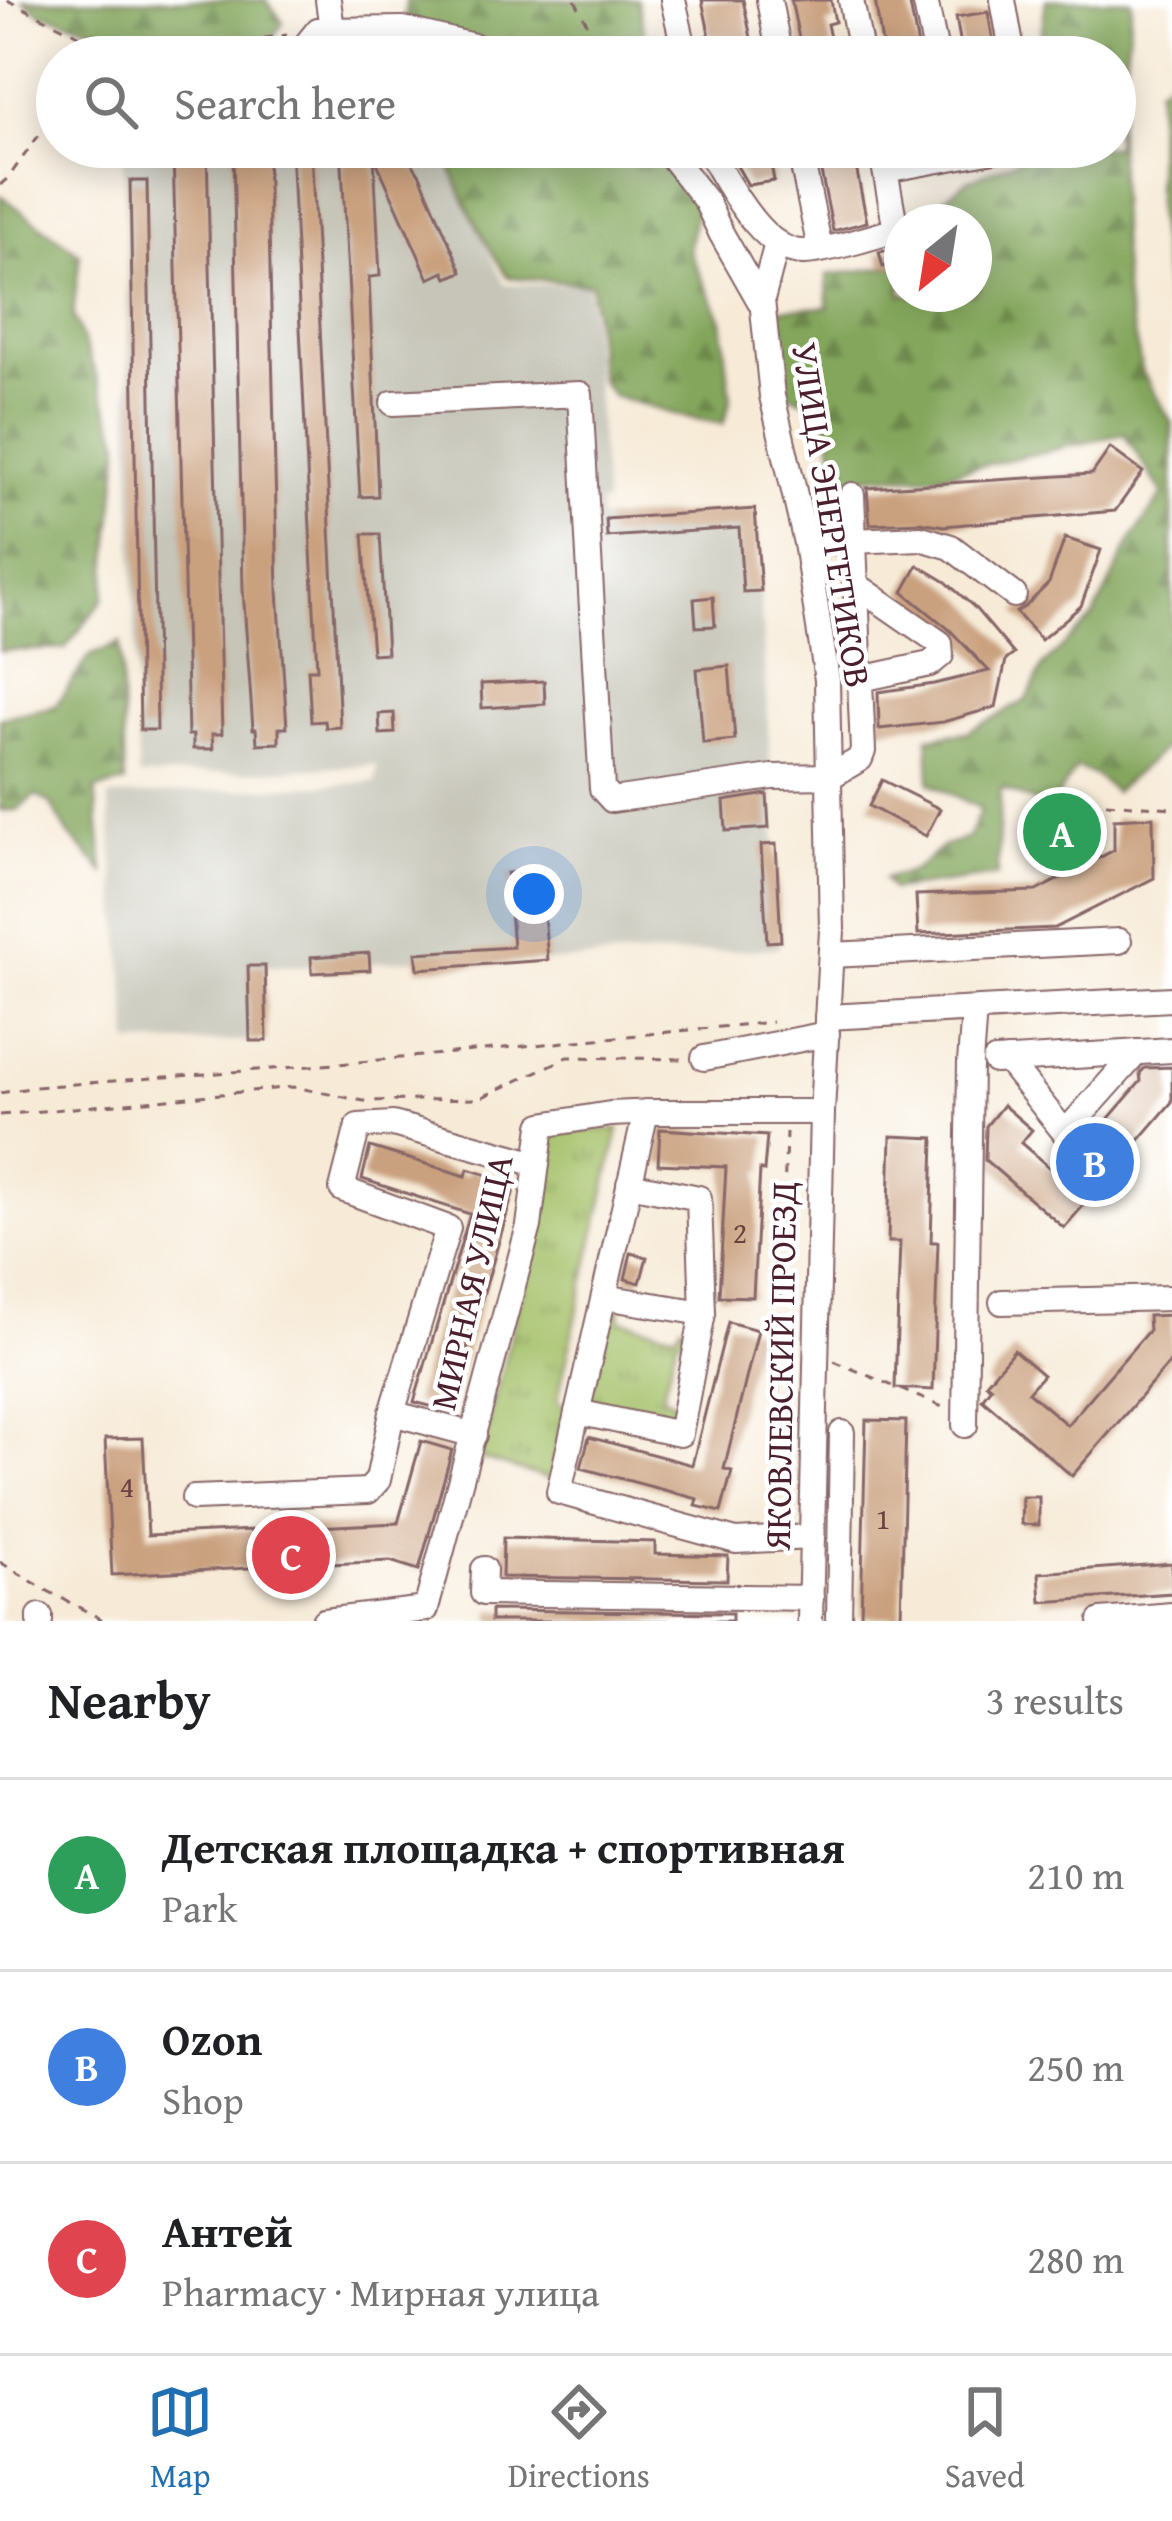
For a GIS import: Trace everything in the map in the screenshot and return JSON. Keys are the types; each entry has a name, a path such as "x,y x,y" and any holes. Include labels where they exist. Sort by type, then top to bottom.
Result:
{"street":[{"path":"317,36 325,29 328,0"},
{"path":"673,0 681,36"},
{"path":"769,0 776,36"},
{"path":"851,0 858,36"},
{"path":"925,0 933,36"},
{"path":"1004,0 1010,36"},
{"path":"325,29 404,29 433,36"},
{"path":"680,168 706,201 762,305"},
{"path":"719,168 767,238 789,250 806,252 895,231 884,168"},
{"path":"803,168 820,249"},
{"name":"УЛИЦА ЭНЕРГЕТИКОВ","path":"777,243 762,305 772,396 806,543 827,680 831,776 827,1026"},
{"path":"393,403 580,394 602,789 612,800 772,777 831,776 862,756 852,495"},
{"path":"806,543 921,538 951,547 1014,595"},
{"path":"855,584 940,643 942,649 930,664 861,679"},
{"path":"831,955 1119,941"},
{"path":"704,1058 827,1026 974,1010 1172,999"},
{"path":"965,1421 974,1010"},
{"path":"822,1112 827,1026"},
{"path":"970,1063 1172,1050"},
{"path":"1007,1060 1065,1133 1137,1052"},
{"path":"646,1112 559,1492 736,1541 812,1537"},
{"name":"МИРНАЯ УЛИЦА","path":"324,1621 426,1609 529,1226 542,1125 646,1112 822,1112"},
{"name":"ЯКОВЛЕВСКИЙ ПРОЕЗД","path":"811,1610 822,1112"},
{"path":"194,1498 368,1491 378,1480 392,1413 448,1228 342,1189 358,1126 393,1124 537,1164"},
{"path":"577,1412 680,1434 703,1313 699,1198 629,1184"},
{"path":"604,1297 703,1313"},
{"path":"1002,1302 1172,1298"},
{"path":"392,1413 474,1435"},
{"path":"839,1621 842,1432"},
{"path":"440,1563 478,1569 483,1593 811,1610"},
{"path":"1101,1621 1172,1615"}],"path":[{"path":"7,0 81,36"},
{"path":"575,0 593,36"},
{"path":"278,36 325,29"},
{"path":"0,185 36,139"},
{"path":"1106,803 1172,808"},
{"path":"0,1093 782,1022"},
{"path":"0,1115 295,1087 364,1101 478,1100 568,1058 704,1058"},
{"path":"774,1539 786,1112"},
{"path":"816,1354 965,1421"},
{"path":"0,1562 105,1621"}],"shaded area":[{"path":"124,168 449,168 504,284 588,285 605,503 599,504 600,519 755,509 781,941 777,948 418,969 416,959 370,963 370,970 312,973 311,966 266,966 267,1041 130,1044 108,797 375,782 377,765 138,777"}],"green space":[{"path":"23,0 266,0 283,22 274,36 120,36 40,13"},
{"path":"406,0 637,0 645,36 410,36"},
{"path":"1046,0 1131,0 1128,36 1041,36"},
{"path":"1172,76 1172,312 1156,210 1157,88"},
{"path":"451,168 683,168 697,202 689,251 722,320 731,400 723,424 613,396 600,380 591,284 508,277"},
{"path":"998,168 1119,168 1125,296 1143,373 1172,423 1172,676 1167,683 1172,687 1172,742 1114,792 1077,767 1050,808 1001,788 997,876 892,890 884,879 915,870 944,846 968,838 981,809 930,783 928,737 967,732 1027,700 1043,666 1094,616 1130,542 1163,494 1124,434 930,477 841,480 822,406 785,393 775,309 828,307 827,275 884,267 884,312 992,312 992,204 936,204 968,180"},
{"path":"0,195 80,254 73,314 121,442 104,598 65,649 0,651"},
{"path":"120,642 125,783 95,790 104,872 69,835 50,803 35,795 18,810 0,810 0,718 55,706 90,656"},
{"path":"619,1129 557,1402 566,1407 550,1479 479,1458 538,1230 553,1131"},
{"path":"620,1306 620,1320 676,1334 682,1324 689,1331 690,1341 677,1339 662,1396 677,1410 673,1421 592,1407 588,1400 614,1307"}],"building":[{"path":"702,0 743,0 751,36 710,36"},
{"path":"791,0 831,0 835,22 827,24 830,36 799,36"},
{"path":"875,0 909,0 916,36 881,36"},
{"path":"988,12 992,36 959,36 956,17"},
{"path":"173,168 207,168 222,734 212,734 213,749 193,749 193,735 188,735"},
{"path":"233,168 268,168 278,591 287,728 279,728 279,743 257,744 253,729 243,589"},
{"path":"292,168 312,168 340,727 311,722 308,669 317,669"},
{"path":"342,168 375,168 380,276 369,277 378,496 360,497"},
{"path":"379,168 415,168 420,175 462,272 447,278 444,272 429,279"},
{"path":"738,168 772,168 774,181 748,185"},
{"path":"820,168 856,168 867,222 833,231"},
{"path":"130,181 147,181 157,730 140,730"},
{"path":"1110,448 1143,472 1115,511 944,526 870,524 867,488 1092,474"},
{"path":"755,509 761,591 743,592 739,528 607,537 606,519"},
{"path":"363,534 380,534 387,653 372,654"},
{"path":"1065,538 1101,550 1081,606 1041,640 1016,612 1049,583"},
{"path":"918,565 975,608 1014,654 1006,660 996,707 943,722 879,729 878,692 989,671 950,630 903,592"},
{"path":"713,597 715,626 696,627 694,599"},
{"path":"729,666 735,740 703,743 697,669"},
{"path":"544,681 545,704 482,708 481,684"},
{"path":"394,713 395,733 380,734 379,714"},
{"path":"882,780 940,809 926,836 869,806"},
{"path":"767,794 769,828 726,831 724,801"},
{"path":"1153,817 1154,878 1055,928 918,934 916,895 1036,891 1114,850 1114,819"},
{"path":"776,844 781,941 767,942 761,845"},
{"path":"540,870 548,960 418,969 416,953 513,947 507,873"},
{"path":"369,953 370,970 312,973 311,957"},
{"path":"248,966 265,966 267,1041 250,1041"},
{"path":"1172,1067 1172,1102 1064,1228 985,1160 986,1126 1003,1105 1032,1130 1021,1143 1059,1176 1141,1081 1145,1068"},
{"path":"660,1129 767,1136 764,1171 760,1170 753,1297 719,1296 726,1167 658,1164"},
{"path":"891,1136 934,1138 931,1242 938,1242 933,1390 895,1388 900,1242 888,1242"},
{"path":"370,1147 466,1176 468,1169 505,1180 503,1187 514,1190 449,1411 414,1402 470,1214 362,1179"},
{"path":"631,1253 647,1257 640,1283 625,1279"},
{"path":"1172,1315 1172,1360 1072,1476 982,1399 991,1387 986,1383 1014,1350 1043,1375 1028,1392 1067,1425 1149,1330 1148,1316"},
{"path":"728,1322 758,1330 724,1469 732,1471 721,1512 696,1506 698,1499 581,1468 589,1437 692,1465"},
{"path":"866,1420 906,1421 901,1618 861,1617"},
{"path":"143,1438 148,1535 398,1523 421,1441 452,1450 419,1570 390,1561 112,1575 105,1439"},
{"path":"1022,1497 1039,1497 1039,1525 1021,1524"},
{"path":"503,1538 655,1542 655,1554 728,1556 727,1580 502,1577"},
{"path":"1172,1563 1172,1593 1041,1602 1039,1573"},
{"path":"491,1610 732,1613 732,1621 491,1621"}],"place":[{"name":"Детская площадка + спортивная","path":"1062,832"},
{"name":"Ozon","path":"1095,1162"},
{"name":"Антей","path":"291,1555"}]}
